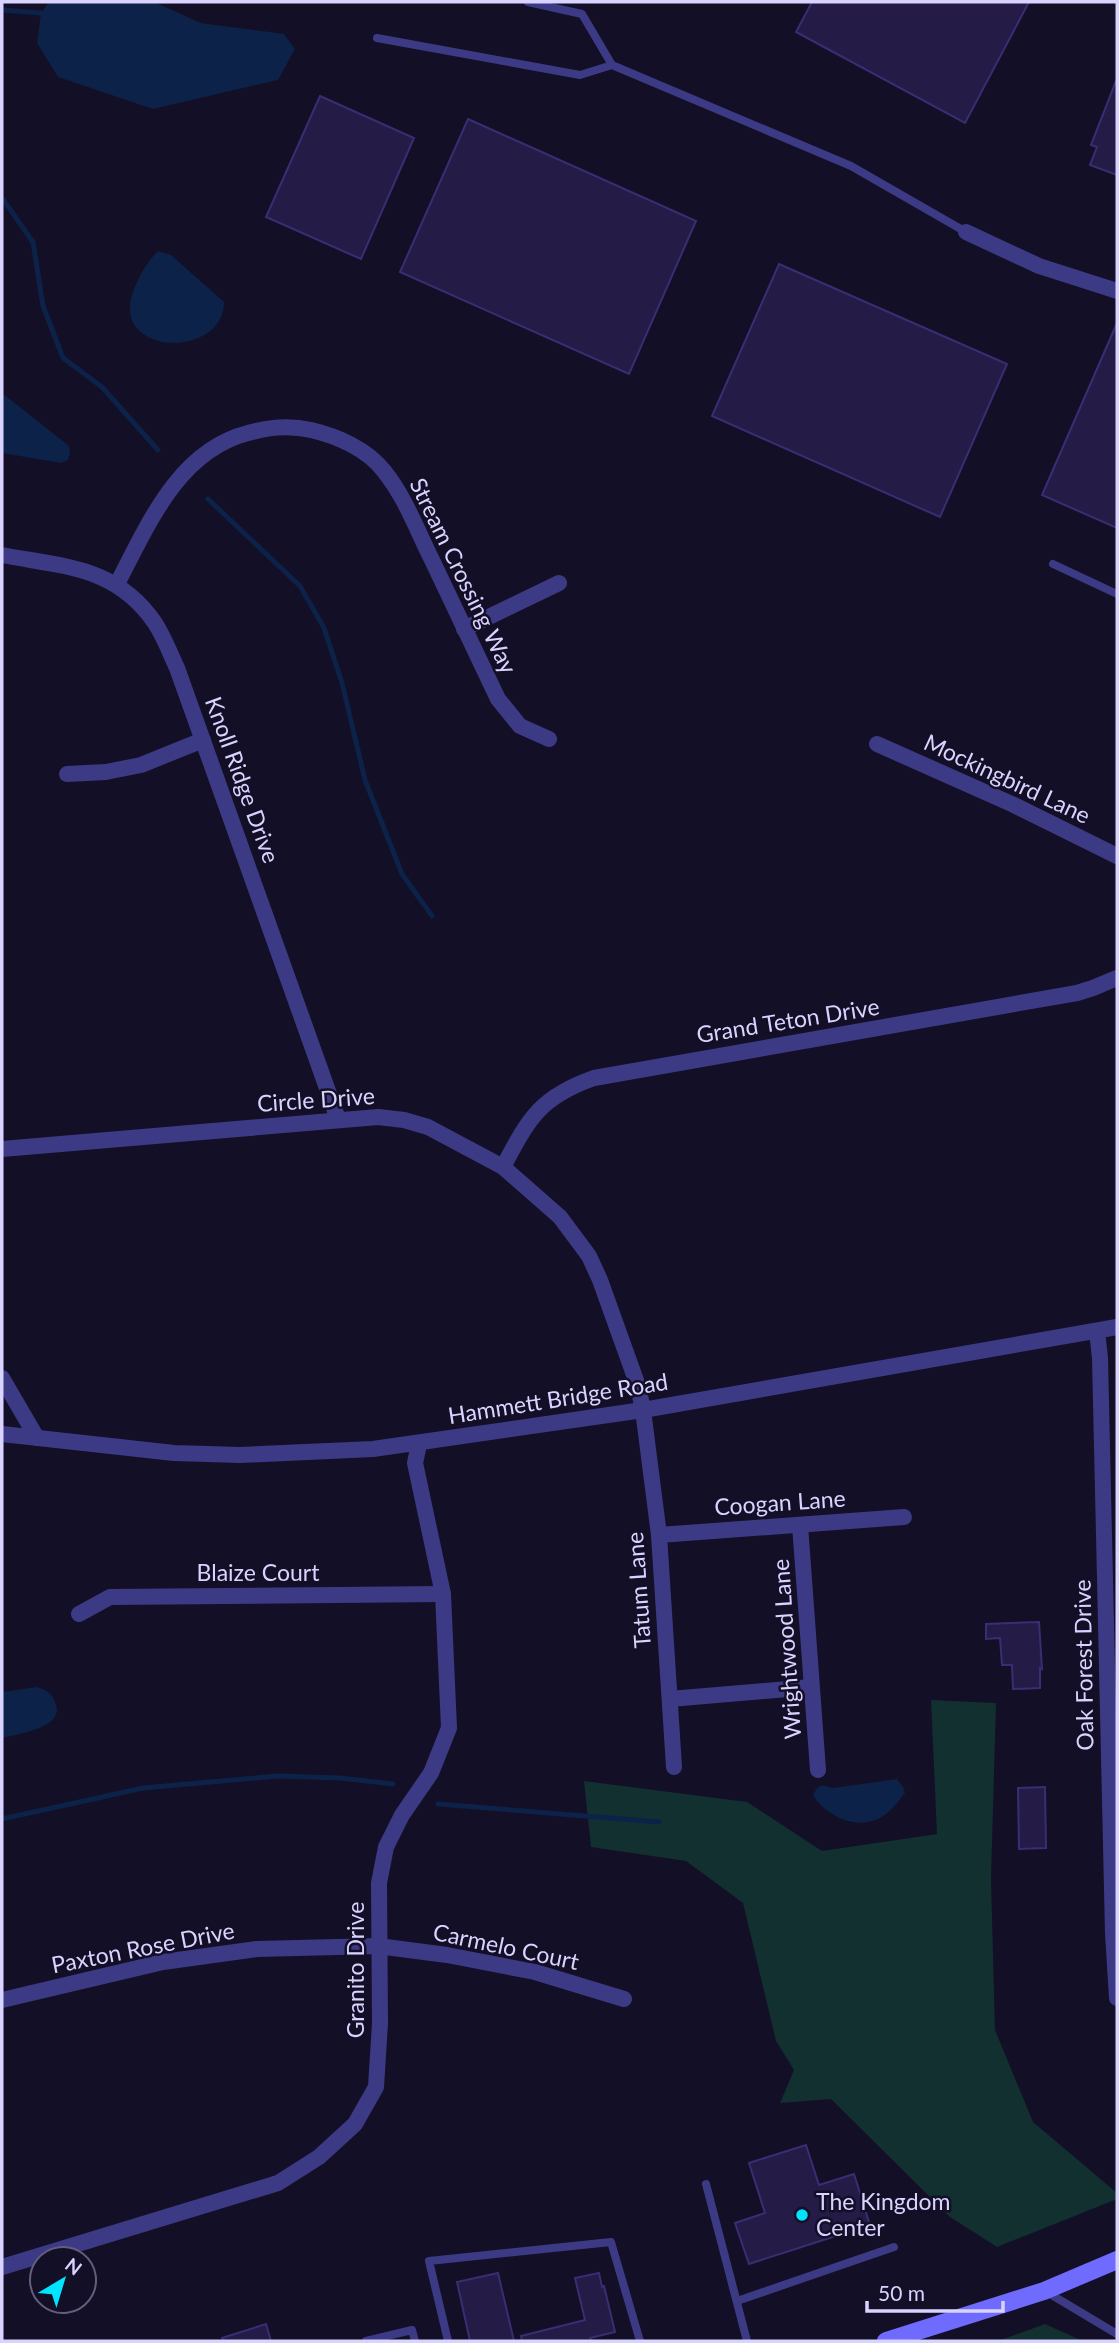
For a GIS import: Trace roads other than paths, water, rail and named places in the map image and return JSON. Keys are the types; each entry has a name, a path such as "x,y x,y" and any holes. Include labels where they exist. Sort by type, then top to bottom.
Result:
{"main road":[{"path":"886,2341 1044,2291 1117,2260"}],"street":[{"path":"966,232 1039,266 1117,291"},
{"name":"Stream Crossing Way","path":"117,584 158,507 178,479 201,456 233,437 270,427 302,428 332,435 358,449 383,469 407,507 498,699 520,726 549,739"},
{"name":"Knoll Ridge Drive","path":"2,555 89,571 117,584 138,601 157,625 177,667 338,1119"},
{"path":"464,629 559,583"},
{"path":"67,774 106,772 141,765 203,740"},
{"name":"Mockingbird Lane","path":"877,744 1014,805 1117,856"},
{"name":"Grand Teton Drive","path":"503,1167 533,1115 559,1093 594,1078 1077,993 1117,978"},
{"name":"Circle Drive","path":"2,1149 338,1119 378,1117 416,1122 444,1134 503,1167 560,1217 589,1256 600,1280 638,1386 643,1410"},
{"name":"Hammett Bridge Road","path":"2,1434 174,1453 240,1455 373,1450 643,1410 1117,1327"},
{"name":"Oak Forest Drive","path":"1097,1331 1100,1358 1112,1933 1117,1998"},
{"path":"2,1378 37,1438"},
{"name":"Tatum Lane","path":"643,1410 659,1535 674,1767"},
{"name":"Granito Drive","path":"2,2267 278,2183 319,2157 355,2124 376,2087 380,2023 379,1883 386,1847 402,1815 431,1773 449,1728 443,1594 415,1463 419,1444"},
{"name":"Coogan Lane","path":"659,1535 904,1517"},
{"name":"Wrightwood Lane","path":"800,1525 818,1770"},
{"name":"Blaize Court","path":"79,1614 110,1597 443,1594"},
{"path":"670,1699 811,1688"},
{"name":"Carmelo Court","path":"378,1946 447,1955 535,1972 624,1999"},
{"name":"Paxton Rose Drive","path":"2,2000 177,1960 257,1949 378,1946"}],"lane":[{"path":"528,2 582,14 612,65 851,166 966,232"},
{"path":"377,38 580,75 612,65"},
{"path":"1053,564 1117,594"},
{"path":"706,2184 747,2341"},
{"path":"448,2341 429,2261 611,2242 640,2339 628,2341"},
{"path":"737,2301 894,2247"},
{"path":"1044,2291 1117,2334"},
{"path":"366,2341 412,2330 415,2341"}],"water":[{"path":"49,2 154,2 201,23 284,34 295,49 278,80 153,109 58,77 37,43 41,13"},
{"path":"158,251 171,255 224,302 219,321 206,334 188,341 168,342 150,338 136,327 130,310 135,287"},
{"path":"2,393 69,446 68,460 61,463 2,453"},
{"path":"37,1687 47,1691 53,1698 57,1713 53,1719 38,1729 2,1738 2,1692"},
{"path":"897,1779 905,1793 894,1807 877,1820 846,1820 827,1810 813,1795 822,1785 833,1788"}],"waterway":[{"path":"2,10 41,13"},
{"path":"2,198 33,242 43,306 63,358 102,387 158,450"},
{"path":"208,499 300,586 324,628 342,683 365,780 402,874 432,916"},
{"path":"2,1819 143,1788 278,1776 340,1778 393,1784"},
{"path":"438,1804 659,1822"}],"place":[{"name":"The Kingdom Center","path":"802,2215"}]}
